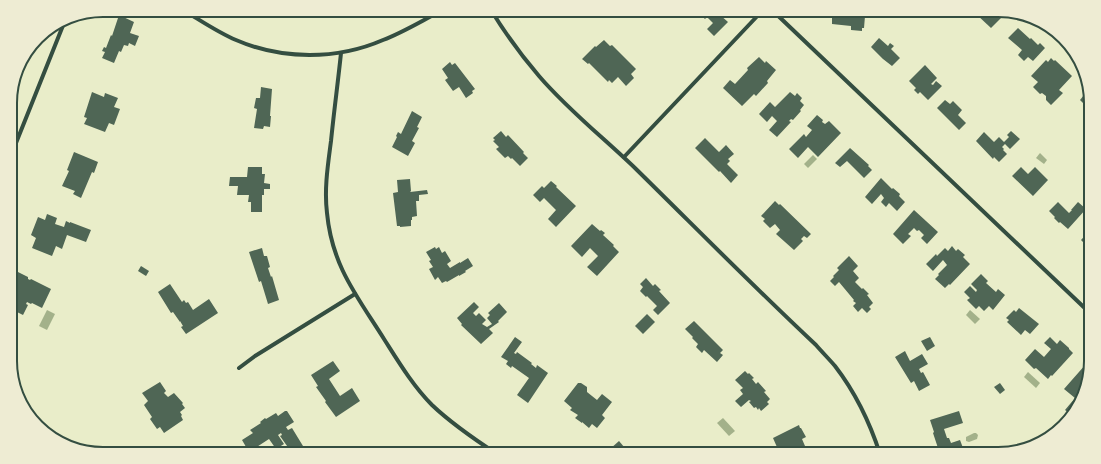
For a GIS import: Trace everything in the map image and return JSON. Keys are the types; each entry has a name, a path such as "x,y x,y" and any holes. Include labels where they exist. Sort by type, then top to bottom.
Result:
{"street":[{"path":"194,17 236,40 262,49 296,55 341,53 362,48 384,40 429,17"},
{"path":"496,17 539,76 566,105 624,157 816,346 834,366 858,402 871,429 877,447"},
{"path":"624,157 755,17"},
{"path":"779,17 1084,307"},
{"path":"17,140 62,27"},
{"path":"341,53 326,196 327,213 335,253 354,294 404,369 427,399 452,423 487,447"},
{"path":"239,368 255,356 354,294"}],"shaded area":[{"path":"1040,153 1047,160 1044,164 1036,158"},
{"path":"813,155 817,159 808,168 804,164"},
{"path":"47,310 55,314 47,330 39,326"},
{"path":"970,310 980,319 975,324 966,315"},
{"path":"1028,372 1040,383 1036,388 1024,377"},
{"path":"723,418 735,431 729,436 717,423"},
{"path":"974,433 978,435 977,439 969,442 966,441 966,437"}],"building":[{"path":"118,17 123,17 134,22 130,33 139,36 135,46 129,43 128,46 124,45 121,52 119,51 114,63 102,58 105,52 102,51 104,47 106,48 111,35 112,36"},
{"path":"707,17 722,17 728,22 714,36 707,29 713,23"},
{"path":"865,17 864,28 862,28 862,31 851,30 851,26 832,24 832,18"},
{"path":"979,17 1002,17 991,28"},
{"path":"1018,28 1038,45 1040,43 1045,48 1033,61 1028,57 1024,61 1018,55 1022,50 1008,38"},
{"path":"879,38 888,46 890,43 894,46 891,49 900,58 892,66 871,47"},
{"path":"604,40 610,46 612,45 636,69 631,74 634,78 626,86 618,77 612,83 609,80 608,82 589,63 588,64 582,59 595,46 596,47"},
{"path":"759,57 776,70 767,81 768,83 756,96 754,94 742,106 723,88 730,80 735,84 748,70 747,68"},
{"path":"1051,58 1072,76 1059,90 1063,93 1051,105 1046,100 1046,96 1042,93 1040,94 1033,87 1038,82 1031,76 1046,60 1048,62"},
{"path":"450,62 452,65 455,63 475,89 472,91 473,93 466,98 459,87 453,91 445,80 448,78 442,69"},
{"path":"925,65 937,78 931,84 933,85 936,81 942,86 928,100 920,92 918,94 914,90 916,88 909,81"},
{"path":"261,87 272,89 270,127 264,126 263,129 254,128 257,109 254,108 256,98 260,98"},
{"path":"92,92 104,97 105,93 118,98 114,107 120,109 114,125 109,123 105,132 84,124 87,118 84,117"},
{"path":"790,92 795,96 797,93 802,98 800,101 804,105 800,110 801,111 793,120 791,119 789,121 791,122 777,137 769,130 777,121 772,116 767,122 759,114 770,102 775,107"},
{"path":"1083,96 1084,104 1080,100"},
{"path":"945,100 950,104 953,101 962,110 958,115 966,123 959,130 937,108"},
{"path":"412,111 422,117 417,127 419,128 412,141 415,143 408,156 392,147 398,132 401,134"},
{"path":"817,115 823,120 822,122 825,124 829,121 841,133 818,157 808,147 798,158 789,149 804,134 806,137 812,130 807,126"},
{"path":"501,131 506,137 508,135 528,158 520,166 512,158 511,159 508,156 505,158 496,149 499,147 493,141 495,140 493,138"},
{"path":"1011,131 1020,139 1010,149 1005,144 1002,147 1007,154 999,162 994,157 993,159 976,141 984,132 994,142 999,137 1004,142 1009,137 1007,135"},
{"path":"705,138 719,152 726,145 734,154 728,159 730,161 727,164 738,175 731,183 695,148"},
{"path":"850,148 869,165 868,166 872,170 864,178 847,161 840,167 835,163"},
{"path":"74,152 98,162 81,198 73,194 75,191 62,186 69,171 67,170"},
{"path":"248,167 262,167 262,174 265,174 264,183 270,184 270,189 264,189 264,195 262,195 262,212 251,212 251,202 248,202 249,195 237,195 238,186 229,186 230,177 247,177"},
{"path":"1021,167 1028,174 1035,167 1048,180 1033,196 1012,176"},
{"path":"881,178 892,189 893,188 900,194 899,196 905,202 897,211 889,203 886,207 881,202 884,198 881,194 872,204 865,197"},
{"path":"410,179 410,192 427,190 428,194 419,195 419,201 416,201 417,216 412,217 411,226 400,227 397,226 393,193 398,192 397,180"},
{"path":"551,181 576,206 556,227 548,219 556,210 544,198 540,202 533,195 542,186 544,188"},
{"path":"775,201 811,234 807,238 804,236 801,239 803,241 794,250 776,234 780,230 775,224 770,228 763,221 765,219 761,216"},
{"path":"1058,202 1069,213 1078,202 1084,207 1084,211 1068,229 1060,222 1059,223 1049,211"},
{"path":"914,210 938,232 927,244 921,238 924,235 919,230 917,231 914,228 908,234 911,236 903,244 893,234"},
{"path":"47,214 57,218 55,224 64,227 66,221 91,230 86,242 67,235 62,249 56,246 52,256 32,248 36,238 31,235 38,217 45,220"},
{"path":"592,224 600,231 601,230 605,233 603,235 619,252 597,276 587,267 598,256 590,248 582,257 571,246"},
{"path":"952,246 956,251 958,249 965,255 963,257 970,264 950,285 949,284 945,288 935,279 947,265 943,260 933,271 926,264 936,254 937,256 945,248 948,251"},
{"path":"435,247 436,249 439,247 442,253 445,251 451,261 447,264 450,268 468,258 473,266 465,271 466,272 447,282 442,283 438,277 435,280 429,269 433,267 426,252"},
{"path":"262,248 264,256 267,256 270,267 268,268 279,300 268,304 261,281 259,282 249,252"},
{"path":"849,256 858,266 853,271 859,278 855,282 869,294 867,295 873,303 869,307 871,309 867,313 862,308 858,312 853,306 856,303 839,282 835,286 830,281 839,270 837,268"},
{"path":"141,266 149,271 146,276 138,271"},
{"path":"17,272 28,277 28,279 51,289 42,308 27,302 26,304 28,305 23,315 17,312"},
{"path":"981,274 988,281 986,283 996,292 998,289 1005,295 993,310 989,306 984,311 979,306 976,309 967,300 970,298 964,292 970,286 976,292 977,290 971,284"},
{"path":"646,278 653,286 655,284 661,290 659,291 670,303 658,315 653,310 657,306 640,291 643,287 640,284"},
{"path":"170,284 182,302 184,300 186,303 188,302 193,310 209,299 218,313 186,334 181,327 183,326 180,321 173,312 171,313 158,292"},
{"path":"474,302 479,307 473,313 476,316 479,313 486,320 482,324 487,327 492,324 487,318 490,315 488,313 499,303 507,312 498,321 499,322 489,329 493,333 481,344 461,325 462,324 457,318"},
{"path":"1019,308 1039,324 1030,334 1025,330 1021,335 1007,322 1009,320 1006,318 1014,310 1016,312"},
{"path":"647,314 655,322 643,334 635,326"},
{"path":"694,321 723,350 720,353 723,355 717,362 704,350 702,353 696,347 698,344 685,329"},
{"path":"515,337 522,342 514,353 516,354 517,352 532,363 531,364 536,368 537,365 548,373 528,403 517,395 529,378 512,366 511,368 506,364 508,361 501,357"},
{"path":"930,337 935,346 927,351 921,341"},
{"path":"1050,337 1057,344 1060,340 1073,353 1048,379 1036,368 1034,369 1025,360 1035,349 1044,357 1051,349 1044,343"},
{"path":"905,351 910,361 922,354 928,364 919,369 921,373 923,372 930,385 919,391 914,381 911,383 895,357"},
{"path":"333,361 340,371 329,379 340,396 352,388 360,401 336,417 316,387 318,386 311,375"},
{"path":"1084,366 1079,389 1075,398 1064,389"},
{"path":"745,371 754,378 752,379 756,384 758,382 766,391 764,392 770,399 767,402 769,404 761,411 759,408 758,410 756,407 754,408 749,400 741,407 735,401 743,394 740,390 743,388 735,380"},
{"path":"160,382 166,391 164,393 168,397 174,393 183,403 182,404 185,408 180,412 183,420 164,433 160,427 157,429 150,419 152,417 144,405 148,401 142,393"},
{"path":"578,383 581,383 587,387 587,392 597,400 602,394 612,402 602,415 605,418 597,428 592,424 589,428 575,418 578,415 570,410 572,408 564,401"},
{"path":"1000,383 1005,390 1000,394 994,387"},
{"path":"1075,398 1067,412 1065,410"},
{"path":"287,411 294,422 286,427 288,430 292,428 303,446 288,447 280,436 282,435 281,433 278,435 284,444 279,447 275,447 269,439 257,447 246,447 242,440 253,433 250,430 261,423 260,422 265,418 266,419 276,413 278,416"},
{"path":"959,411 963,423 944,429 947,438 949,438 951,443 960,440 963,447 938,447 930,420"},
{"path":"799,425 806,437 802,439 805,446 803,447 777,447 773,438"},
{"path":"619,441 624,447 612,447"}]}
